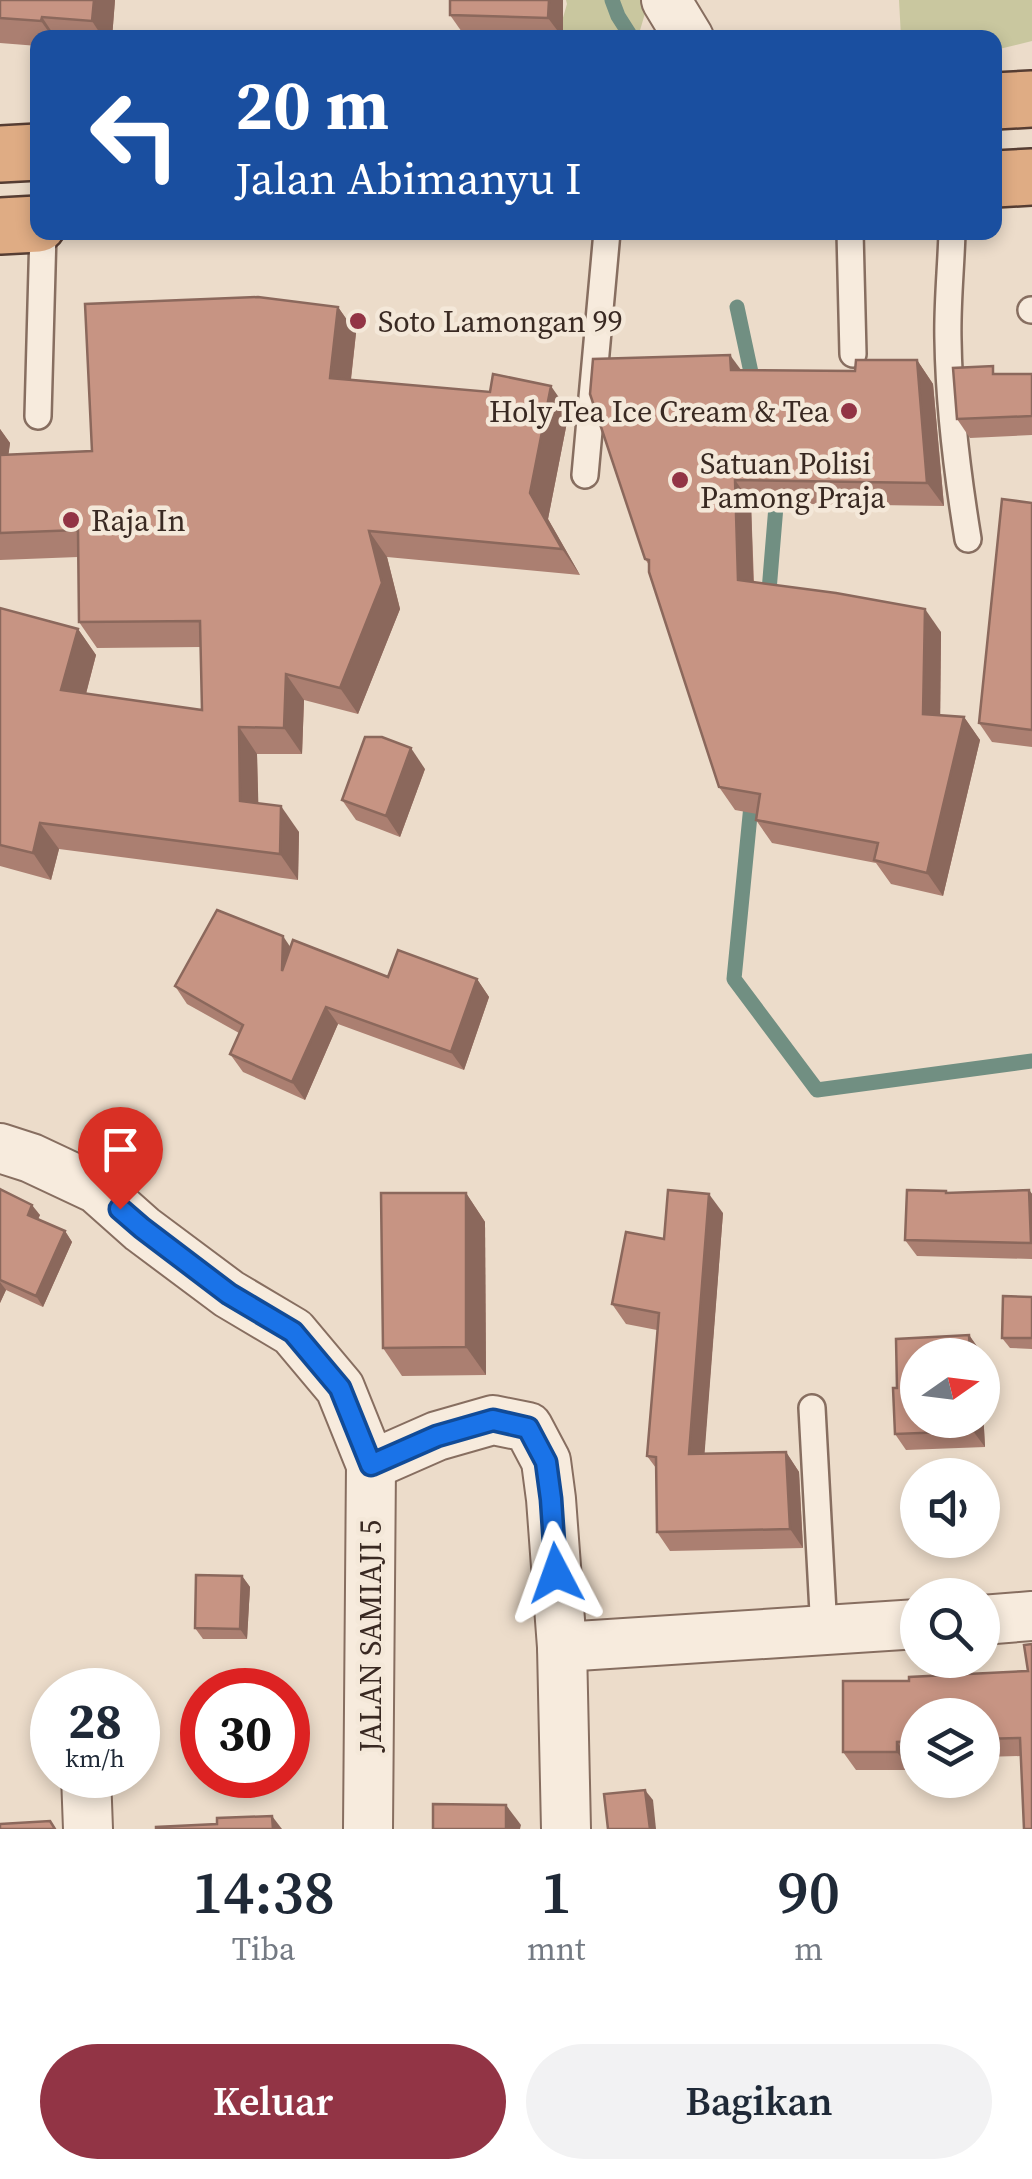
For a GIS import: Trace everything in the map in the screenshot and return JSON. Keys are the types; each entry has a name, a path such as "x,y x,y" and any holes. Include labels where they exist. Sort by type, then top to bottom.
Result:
{"highway":[{"path":"1002,101 1032,99"},
{"path":"0,154 30,152"},
{"path":"1002,179 1032,177"},
{"path":"0,226 30,224"}],"street":[{"path":"666,0 684,30"},
{"name":"JALAN SAMIAJI 5","path":"0,1148 98,1189 214,1283 293,1332 340,1388 371,1465 368,1829"},
{"path":"371,1465 437,1436 493,1420 528,1428 546,1462 551,1499 562,1647 566,1829"},
{"path":"1000,1619 1032,1616"},
{"path":"562,1647 900,1625"},
{"path":"87,1798 88,1829"}],"lane":[{"path":"38,416 43,240"},
{"path":"585,474 606,240"},
{"path":"850,240 854,354"},
{"path":"952,240 949,368 954,457 968,539"},
{"path":"812,1408 824,1631"}],"shaded area":[{"path":"566,0 689,0 646,10 640,30 559,30"},
{"path":"899,0 1032,0 1032,41 1002,48 1002,30 901,30"}],"building":[{"path":"0,0 94,0 92,21 0,18"},
{"path":"450,0 549,0 548,18 450,15"},
{"path":"258,297 338,307 330,378 490,392 493,374 551,386 530,493 562,549 369,531 382,583 340,688 286,674 284,728 239,727 240,801 281,806 280,854 40,823 33,853 0,845 0,608 78,629 61,690 202,710 200,621 79,622 78,530 0,533 0,455 92,451 85,304"},
{"path":"730,355 731,370 855,371 856,360 917,360 927,483 735,480 738,580 925,609 923,714 964,717 927,873 874,860 878,843 756,820 760,794 719,787 649,572 649,560 645,559 590,394 593,359"},
{"path":"993,366 993,374 1032,374 1032,416 957,419 953,368"},
{"path":"1002,499 1032,503 1032,730 979,723"},
{"path":"365,737 382,737 411,748 386,816 342,800"},
{"path":"217,910 283,936 282,971 293,940 388,977 398,950 477,979 451,1052 326,1007 292,1082 230,1054 243,1025 175,986"},
{"path":"0,1189 32,1205 28,1215 65,1231 36,1296 0,1280"},
{"path":"668,1190 709,1194 689,1454 786,1452 790,1529 657,1532 656,1457 647,1456 659,1313 612,1304 626,1232 664,1239"},
{"path":"907,1190 1029,1190 1031,1243 905,1240"},
{"path":"381,1193 466,1193 466,1347 383,1348"},
{"path":"1003,1296 1032,1297 1032,1338 1002,1338"},
{"path":"969,1335 969,1338 914,1338"},
{"path":"896,1339 900,1339 900,1434 895,1434 893,1388 897,1388"},
{"path":"196,1575 242,1576 240,1629 195,1628"},
{"path":"1032,1644 1032,1829 1024,1829 1020,1738 1000,1739 1000,1698 900,1698 897,1752 843,1752 843,1681 1000,1678 1000,1672 1028,1671 1024,1645"},
{"path":"645,1790 650,1829 608,1829 604,1794"},
{"path":"433,1804 506,1805 506,1829 433,1829"},
{"path":"272,1816 273,1829 156,1829 217,1824 217,1818"},
{"path":"50,1821 55,1829 0,1829 0,1824"}],"waterway":[{"path":"612,0 627,30"},
{"path":"737,307 755,391"},
{"path":"768,603 776,487"},
{"path":"752,795 734,979 817,1090 1032,1061"}],"place":[{"name":"Soto Lamongan 99","path":"358,321"},
{"name":"Holy Tea Ice Cream & Tea","path":"849,411"},
{"name":"Satuan Polisi Pamong Praja","path":"680,480"},
{"name":"Raja In","path":"71,520"}],"route":[{"path":"120,1209 229,1294 293,1332 340,1388 371,1465 437,1436 493,1420 528,1428 546,1462 556,1573"}]}
